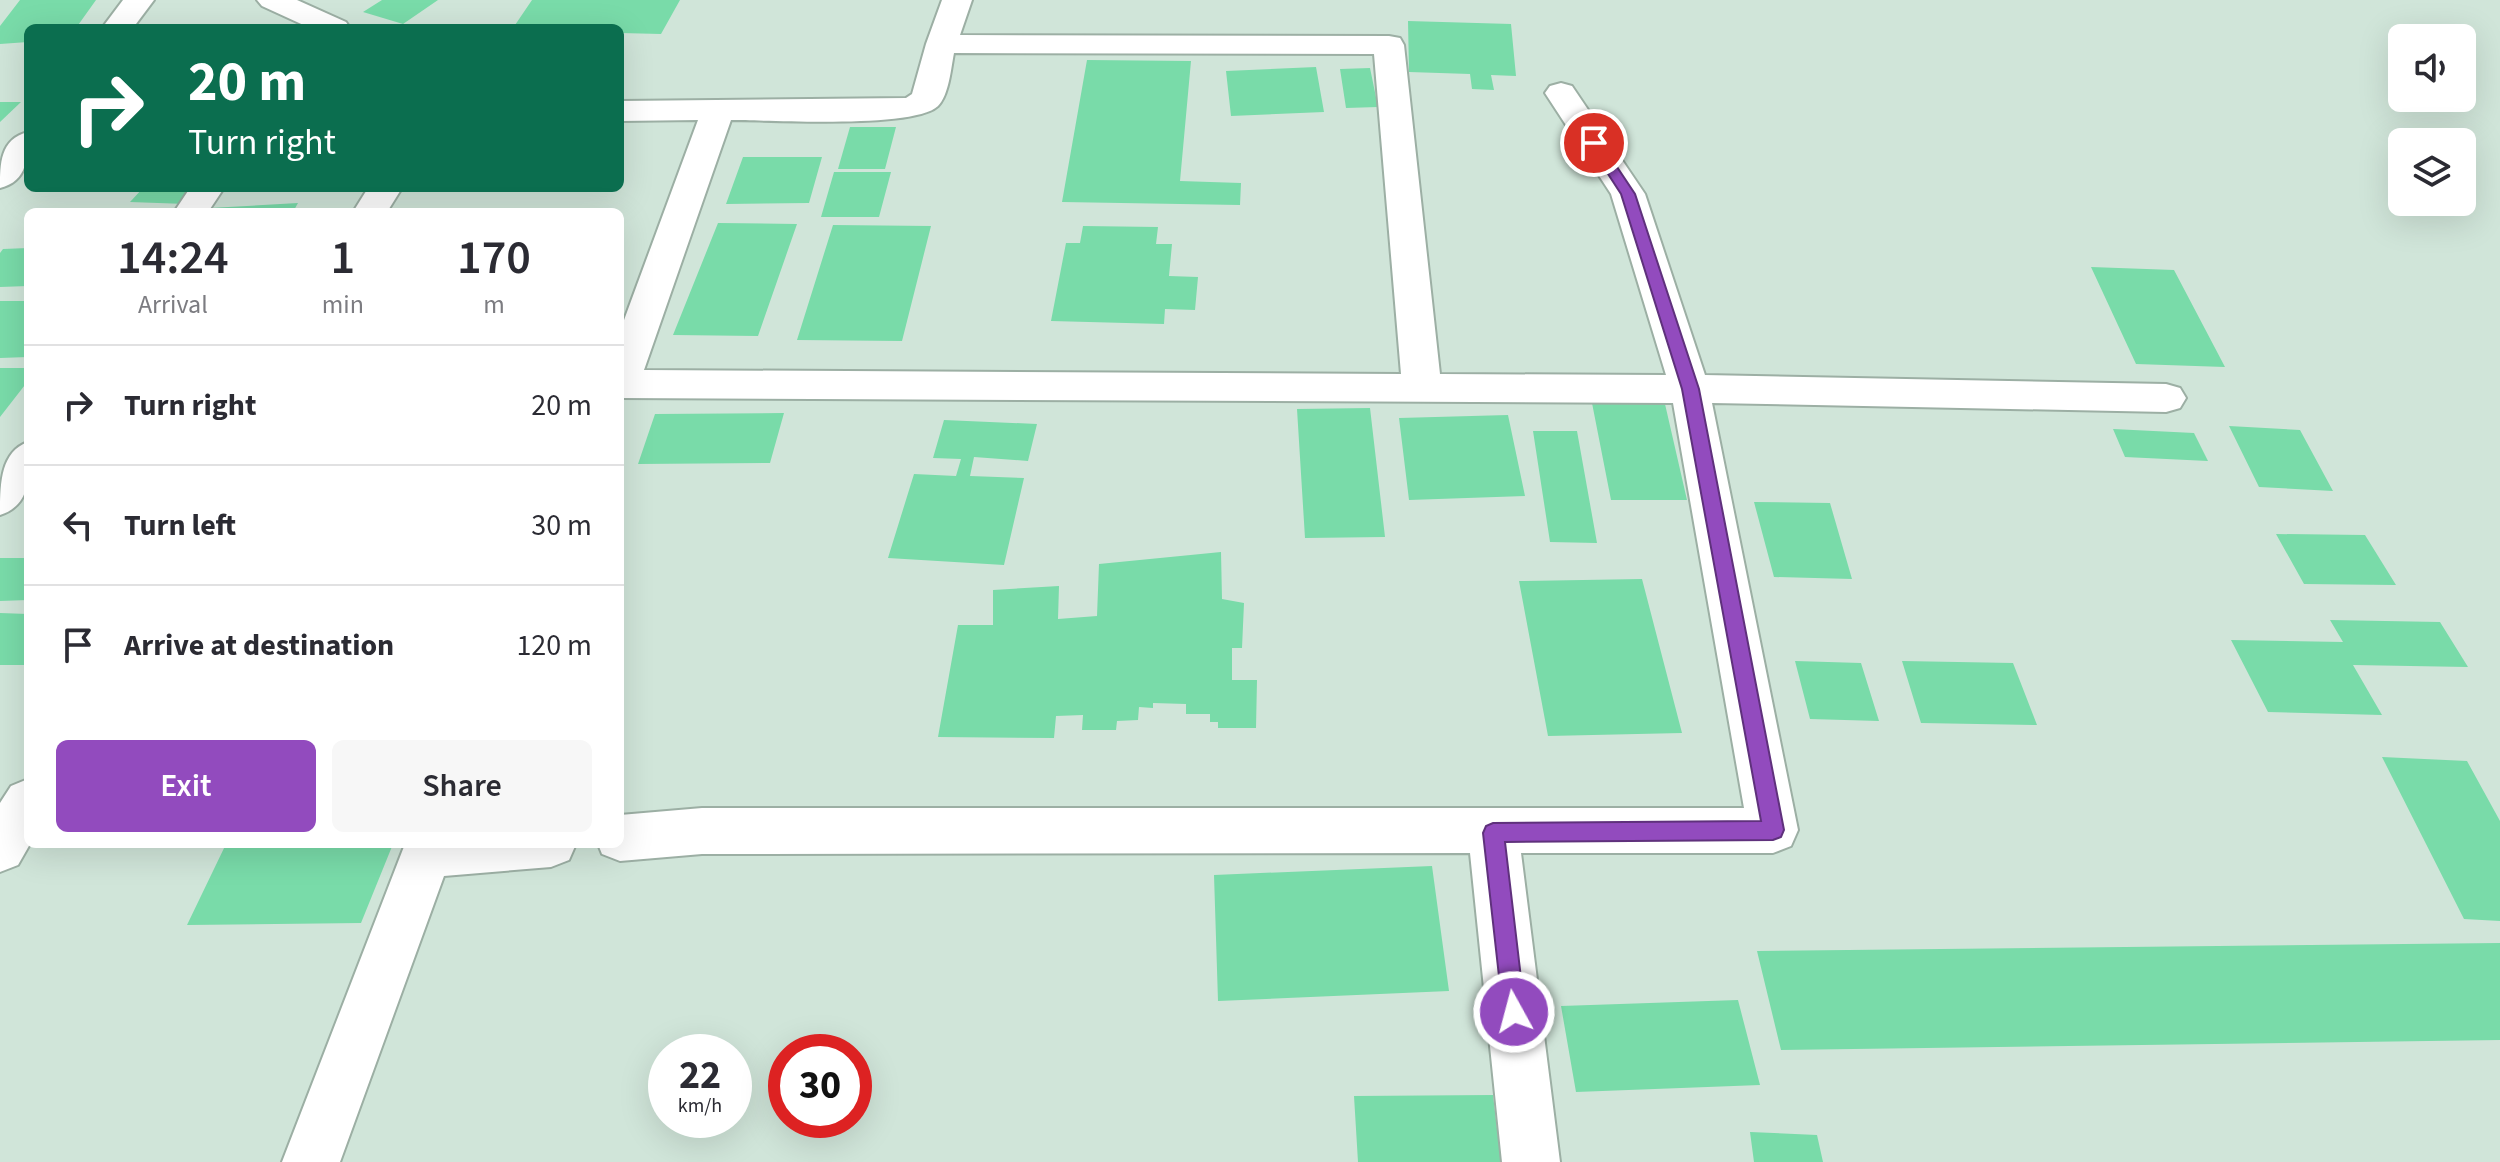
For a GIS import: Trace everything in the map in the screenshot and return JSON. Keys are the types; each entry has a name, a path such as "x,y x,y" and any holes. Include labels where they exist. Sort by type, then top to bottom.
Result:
{"street":[{"path":"120,24 139,0"},
{"path":"272,0 324,24"},
{"path":"624,111 893,110 916,106 927,99 941,44 957,0"},
{"path":"941,44 1389,45 1422,388"},
{"path":"624,838 702,831 1493,833 1773,830 1690,389 1628,194 1561,93"},
{"path":"624,373 718,111"},
{"path":"0,178 24,147"},
{"path":"624,384 1690,389 2166,398"},
{"path":"0,499 24,463"},
{"path":"0,849 24,808"},
{"path":"1493,833 1531,1162"},
{"path":"311,1162 428,849 453,848"}],"building":[{"path":"20,0 96,0 79,24 24,24 24,42 0,44 0,26"},
{"path":"382,0 438,0 403,24 363,12"},
{"path":"532,0 680,0 661,34 624,33 624,24 516,24"},
{"path":"1408,21 1511,24 1516,76 1491,75 1494,90 1472,89 1470,74 1409,72"},
{"path":"1087,60 1191,61 1180,181 1241,183 1240,205 1062,202"},
{"path":"1316,67 1324,112 1231,116 1226,71"},
{"path":"1370,68 1378,107 1346,108 1340,69"},
{"path":"0,102 21,102 0,122"},
{"path":"850,127 896,127 885,169 838,169"},
{"path":"743,157 822,157 809,203 726,204"},
{"path":"834,172 891,172 879,217 821,217"},
{"path":"139,192 196,192 186,204 130,202"},
{"path":"298,203 295,208 210,208"},
{"path":"718,223 797,224 758,336 673,335"},
{"path":"833,225 931,226 902,341 797,340"},
{"path":"1083,226 1158,227 1156,244 1172,244 1169,276 1198,277 1195,310 1165,309 1164,324 1051,321 1066,243 1080,243"},
{"path":"24,248 24,286 0,287 0,253 3,249"},
{"path":"2091,267 2174,270 2225,367 2136,364"},
{"path":"0,301 24,301 24,357 0,358"},
{"path":"0,368 24,368 24,386 0,417"},
{"path":"1592,403 1665,404 1687,500 1611,500"},
{"path":"1370,408 1385,537 1305,538 1297,409"},
{"path":"784,413 770,463 638,464 655,414"},
{"path":"1508,415 1525,496 1409,500 1399,418"},
{"path":"944,420 1037,424 1028,461 974,457 970,476 1024,478 1004,565 888,558 914,474 956,476 961,459 933,458"},
{"path":"2229,426 2300,430 2333,491 2259,487"},
{"path":"2113,429 2194,433 2208,461 2125,457"},
{"path":"1533,431 1577,431 1597,543 1550,542"},
{"path":"1754,502 1830,503 1852,579 1774,577"},
{"path":"2276,534 2365,535 2396,585 2304,584"},
{"path":"1221,552 1222,599 1244,603 1242,648 1232,648 1232,680 1257,680 1256,728 1218,728 1218,722 1210,722 1210,714 1186,714 1186,704 1153,703 1153,708 1139,707 1138,720 1117,721 1116,730 1082,730 1083,715 1056,716 1054,738 938,737 958,625 993,625 993,590 1059,586 1058,619 1097,616 1099,564"},
{"path":"0,558 24,558 24,600 0,601"},
{"path":"1642,579 1682,733 1548,736 1519,581"},
{"path":"0,613 24,614 24,665 0,665"},
{"path":"2330,620 2440,622 2468,667 2353,665 2382,715 2268,712 2231,640 2343,642"},
{"path":"1795,661 1861,663 1879,721 1810,719"},
{"path":"1902,661 2013,663 2037,725 1921,723"},
{"path":"2382,757 2467,761 2500,821 2500,921 2464,919"},
{"path":"224,848 391,848 361,923 187,925"},
{"path":"1432,866 1449,991 1218,1001 1214,875"},
{"path":"2500,943 2500,1040 1781,1050 1757,951"},
{"path":"1738,1000 1760,1085 1576,1092 1561,1006"},
{"path":"1493,1095 1501,1162 1358,1162 1354,1096"},
{"path":"1750,1132 1817,1135 1823,1162 1754,1162"}],"route":[{"path":"1514,1012 1493,833 1773,830 1690,389 1628,194 1594,143"}]}
